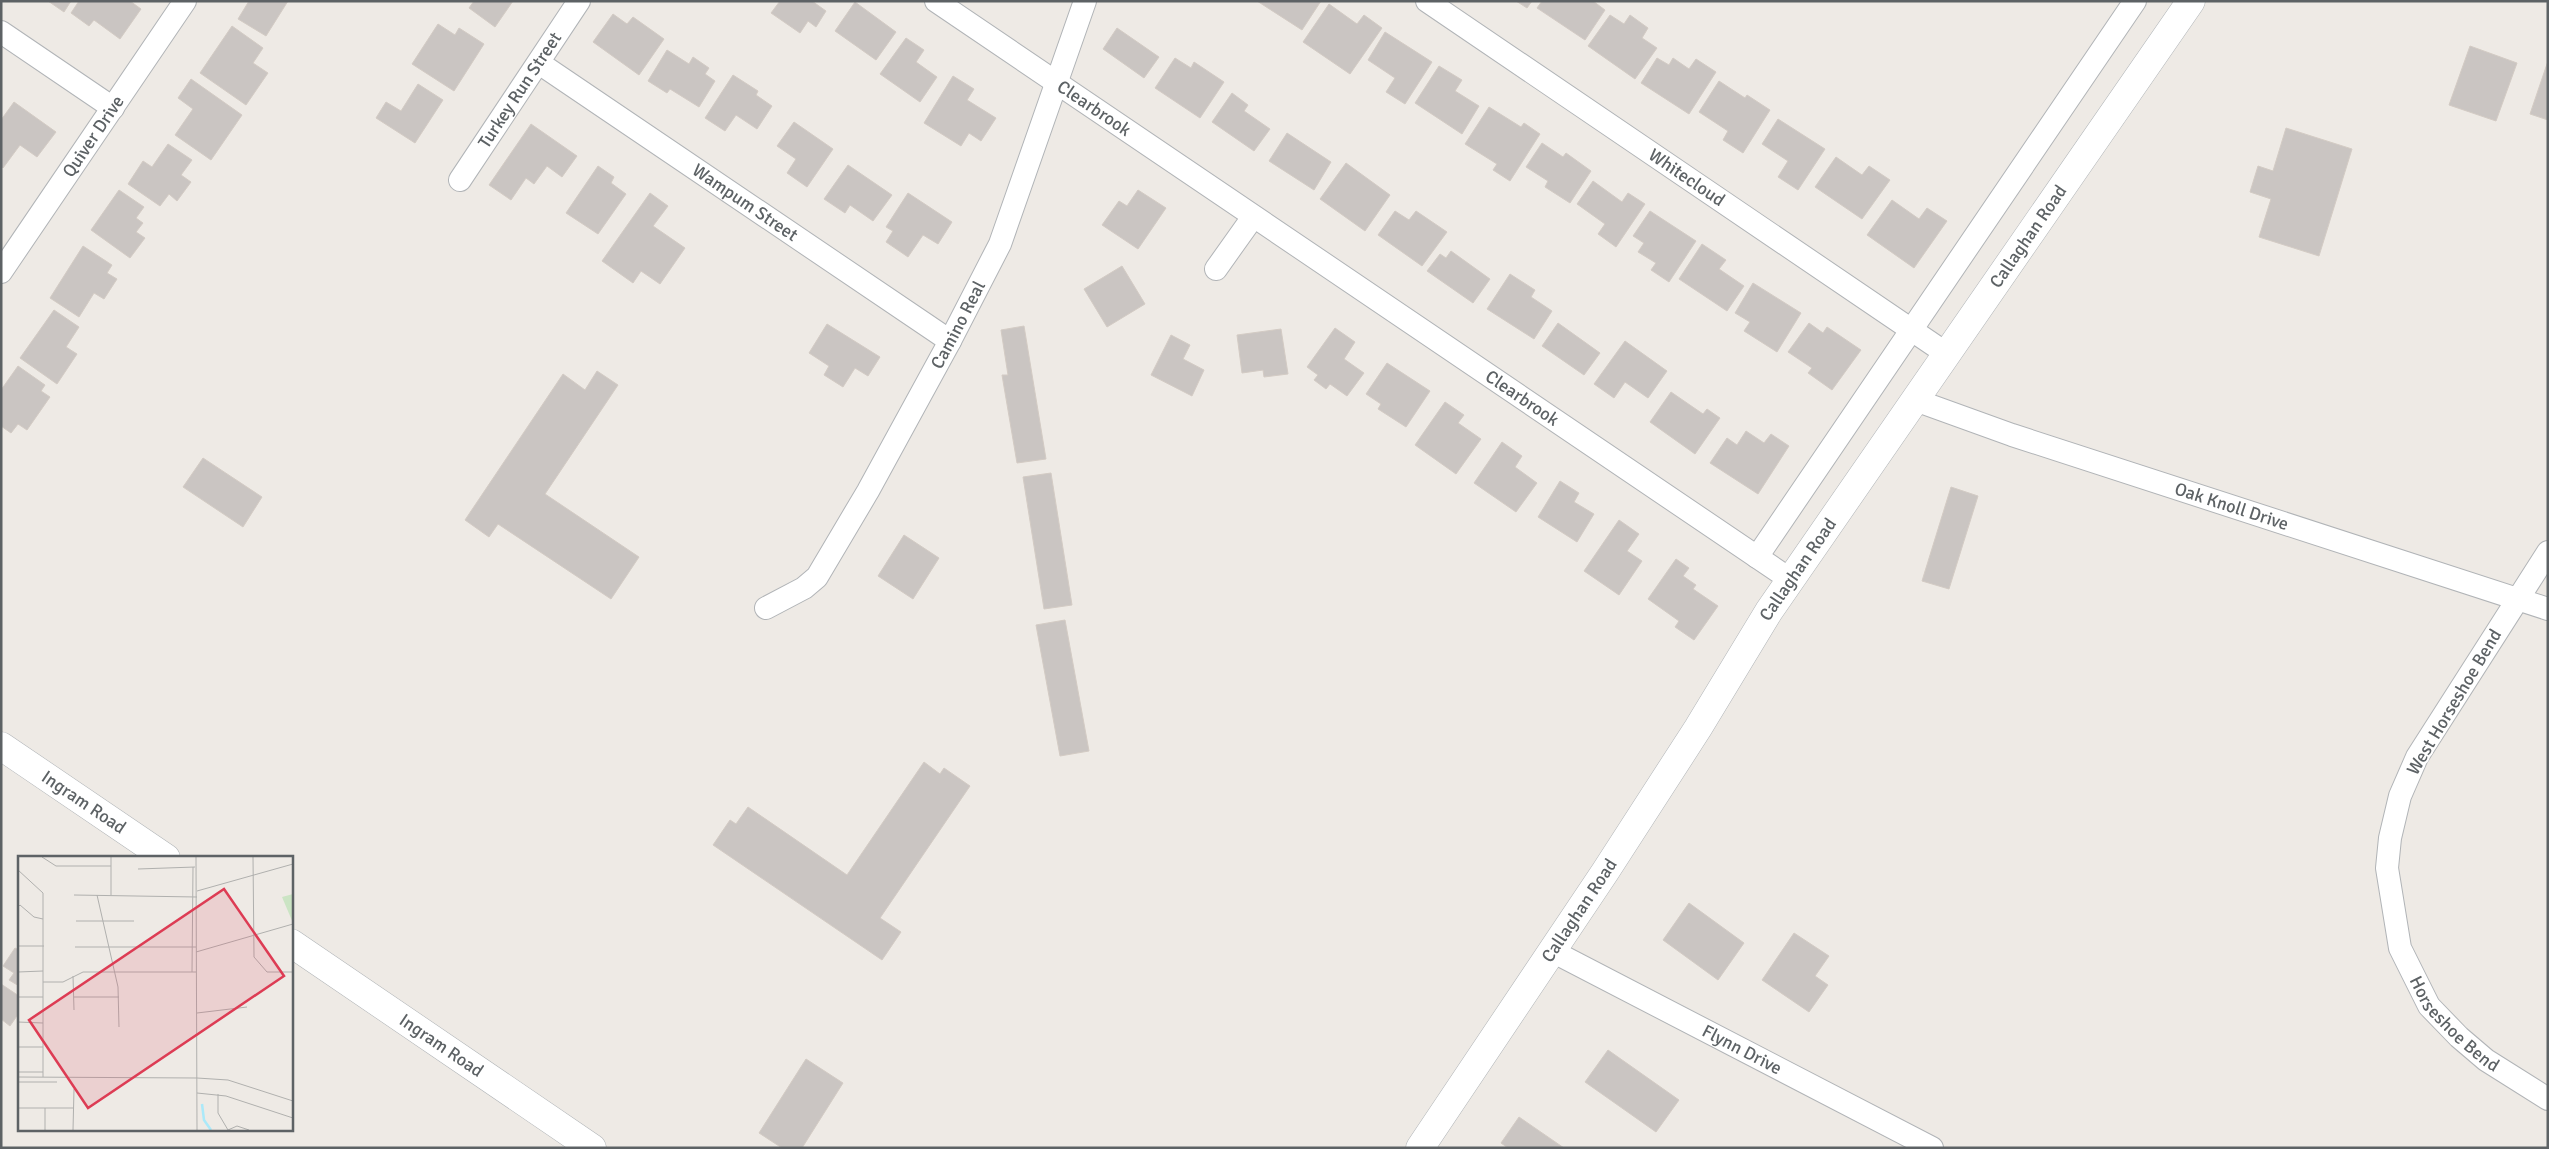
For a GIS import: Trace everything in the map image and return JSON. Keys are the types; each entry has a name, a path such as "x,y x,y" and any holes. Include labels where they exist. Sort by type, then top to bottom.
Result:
{"main road":[{"name":"Callaghan Road","path":"1420,1148 1656,793 1791,580 2191,1"},
{"name":"Ingram Road","path":"1,746 163,856"},
{"name":"Ingram Road","path":"292,944 592,1148"}],"street":[{"name":"Quiver Drive","path":"1,272 185,1"},
{"name":"Turkey Run Street","path":"460,180 579,1"},
{"name":"Clearbrook","path":"936,1 1252,217 1791,580"},
{"name":"Camino Real","path":"766,608 804,588 817,577 863,499 950,342 1000,244 1058,84 1084,1"},
{"name":"Whitecloud","path":"1427,1 1947,354"},
{"path":"1757,557 2135,1"},
{"path":"1,32 113,108"},
{"name":"Wampum Street","path":"539,63 950,342"},
{"path":"1216,269 1252,217"},
{"name":"Oak Knoll Drive","path":"1915,400 2012,435 2548,609"},
{"name":"West Horseshoe Bend","path":"2395,923 2387,868 2390,838 2400,796 2417,757 2516,599 2548,552"},
{"name":"Horseshoe Bend","path":"2395,923 2400,948 2429,1006 2459,1037 2486,1060 2548,1099"},
{"name":"Flynn Drive","path":"1552,951 1932,1148"}],"building":[{"path":"48,1 71,1 64,12"},
{"path":"79,1 130,1 141,9 120,39 94,20 89,26 71,13"},
{"path":"249,1 288,1 266,36 238,19"},
{"path":"474,1 513,1 495,27 469,8"},
{"path":"780,1 812,1 826,11 816,27 808,21 800,33 771,13"},
{"path":"1257,1 1321,1 1302,30"},
{"path":"1516,1 1532,1 1527,8"},
{"path":"1542,1 1593,1 1605,10 1585,40 1537,8"},
{"path":"855,2 896,32 876,60 835,31"},
{"path":"1329,4 1357,24 1364,15 1382,28 1350,74 1303,42"},
{"path":"613,14 627,24 633,17 664,39 639,75 593,42"},
{"path":"1610,15 1624,24 1630,15 1648,28 1642,38 1657,48 1635,79 1588,46"},
{"path":"438,24 455,35 459,28 484,44 454,91 412,64"},
{"path":"232,26 263,48 253,63 268,73 246,105 200,73"},
{"path":"1117,28 1159,57 1144,78 1103,49"},
{"path":"1385,32 1432,62 1405,104 1386,92 1395,78 1368,60"},
{"path":"906,38 924,50 916,62 937,77 920,102 880,74"},
{"path":"2470,46 2517,63 2496,121 2449,105"},
{"path":"667,50 689,64 693,57 709,68 705,74 715,81 699,107 670,89 667,93 648,81"},
{"path":"1175,58 1191,68 1194,62 1224,82 1200,118 1155,88"},
{"path":"1657,58 1669,65 1673,58 1689,69 1696,59 1716,72 1689,114 1641,83"},
{"path":"2548,61 2548,120 2530,114"},
{"path":"1439,66 1462,80 1455,91 1479,106 1462,134 1415,103"},
{"path":"733,75 758,91 756,95 772,106 757,129 736,115 725,131 705,118"},
{"path":"953,76 974,89 967,100 996,118 981,141 969,133 961,146 924,123"},
{"path":"191,79 242,115 211,160 175,135 193,109 178,98"},
{"path":"1719,81 1745,98 1747,95 1770,110 1743,153 1723,140 1728,131 1699,112"},
{"path":"418,84 443,100 415,143 376,118 386,102 401,111"},
{"path":"1232,93 1248,105 1244,111 1270,129 1254,151 1212,122"},
{"path":"14,102 56,132 37,157 20,145 3,168 1,166 1,120"},
{"path":"1489,107 1521,127 1524,123 1540,134 1510,181 1493,170 1497,164 1465,144"},
{"path":"1778,119 1825,149 1798,190 1778,177 1788,161 1762,144"},
{"path":"794,122 833,149 807,187 787,173 796,159 777,146"},
{"path":"531,124 577,156 562,177 547,166 534,184 526,178 511,200 489,185"},
{"path":"2286,128 2352,149 2319,256 2259,237 2271,199 2250,192 2258,166 2273,171"},
{"path":"1287,133 1331,162 1314,190 1269,161"},
{"path":"1542,143 1563,157 1566,153 1591,171 1570,203 1545,187 1548,181 1526,167"},
{"path":"168,144 192,160 181,175 191,182 177,201 169,194 160,206 128,184 143,161 152,167"},
{"path":"1836,157 1862,175 1869,166 1890,180 1862,219 1815,187"},
{"path":"1346,163 1390,195 1365,231 1320,199"},
{"path":"848,165 892,195 873,221 850,205 845,213 824,199"},
{"path":"598,166 614,177 611,183 626,194 598,234 566,213"},
{"path":"1593,181 1622,202 1628,193 1645,204 1616,247 1598,234 1605,224 1577,204"},
{"path":"119,190 144,207 136,218 143,223 136,232 145,238 130,258 91,230"},
{"path":"1138,190 1166,208 1138,249 1102,225 1119,201 1127,206"},
{"path":"650,193 668,206 653,226 685,248 660,284 641,271 633,283 602,261"},
{"path":"908,193 952,222 938,244 923,235 908,257 886,242 893,231 886,227"},
{"path":"1892,200 1919,219 1927,208 1947,221 1914,268 1867,235"},
{"path":"1395,211 1409,220 1416,211 1447,232 1422,266 1378,235"},
{"path":"1650,211 1696,241 1669,282 1651,270 1656,263 1638,252 1644,243 1633,236"},
{"path":"1702,244 1726,260 1719,269 1744,286 1727,311 1679,279"},
{"path":"83,246 112,265 107,273 117,279 104,299 94,293 79,317 50,298"},
{"path":"1451,251 1490,279 1473,303 1427,271 1440,254 1446,258"},
{"path":"1122,266 1145,304 1107,327 1084,289"},
{"path":"1510,274 1535,290 1531,297 1552,311 1534,339 1487,309"},
{"path":"1753,283 1801,313 1777,352 1744,331 1750,322 1735,313"},
{"path":"54,310 79,327 66,347 77,354 57,384 20,358"},
{"path":"1558,323 1600,353 1584,375 1542,346"},
{"path":"1809,323 1823,333 1827,327 1861,350 1832,390 1808,373 1812,368 1788,352"},
{"path":"827,324 880,357 868,376 855,368 843,387 824,375 829,366 809,353"},
{"path":"1024,326 1046,459 1017,463 1002,375 1008,375 1001,330"},
{"path":"1335,328 1355,342 1344,359 1364,373 1347,396 1330,384 1326,389 1314,380 1318,375 1307,367"},
{"path":"1281,329 1288,374 1264,377 1263,370 1242,373 1237,335"},
{"path":"1171,335 1190,345 1183,359 1204,370 1192,396 1151,375"},
{"path":"1625,341 1667,371 1648,398 1625,382 1614,398 1594,384"},
{"path":"1387,363 1430,391 1406,427 1378,409 1381,404 1366,394"},
{"path":"18,366 45,385 41,391 50,397 27,430 18,424 11,433 1,426 1,390"},
{"path":"597,371 618,385 545,494 639,557 611,599 498,524 489,537 465,520 563,374 585,390"},
{"path":"1671,392 1703,414 1707,409 1720,418 1695,454 1650,422"},
{"path":"1445,402 1464,415 1458,423 1481,439 1456,474 1415,445"},
{"path":"1746,431 1764,443 1771,434 1789,446 1758,494 1710,463 1727,438 1737,445"},
{"path":"1502,442 1522,456 1515,467 1537,483 1516,512 1474,483"},
{"path":"203,458 262,497 243,527 183,487"},
{"path":"1051,473 1072,605 1044,609 1023,477"},
{"path":"1560,481 1579,493 1574,502 1594,514 1577,542 1538,517"},
{"path":"1951,487 1978,496 1949,589 1922,581"},
{"path":"1619,520 1639,534 1627,551 1642,561 1619,595 1584,571"},
{"path":"904,535 939,558 913,599 878,576"},
{"path":"1676,559 1689,568 1683,576 1696,585 1693,589 1718,606 1694,640 1675,627 1679,621 1648,599"},
{"path":"1065,620 1089,751 1060,756 1036,625"},
{"path":"924,762 940,774 944,768 970,786 880,918 901,932 882,960 713,845 730,820 736,824 748,807 847,875"},
{"path":"1689,903 1744,943 1718,980 1663,940"},
{"path":"1794,933 1829,956 1815,976 1828,985 1809,1012 1762,980"},
{"path":"15,948 18,950 18,985 9,980 14,973 3,966"},
{"path":"1,984 18,995 18,1014 10,1026 1,1019"},
{"path":"1608,1050 1679,1100 1656,1132 1585,1082"},
{"path":"806,1059 843,1083 802,1148 782,1148 759,1133"},
{"path":"1519,1117 1564,1148 1508,1148 1501,1143"}]}
